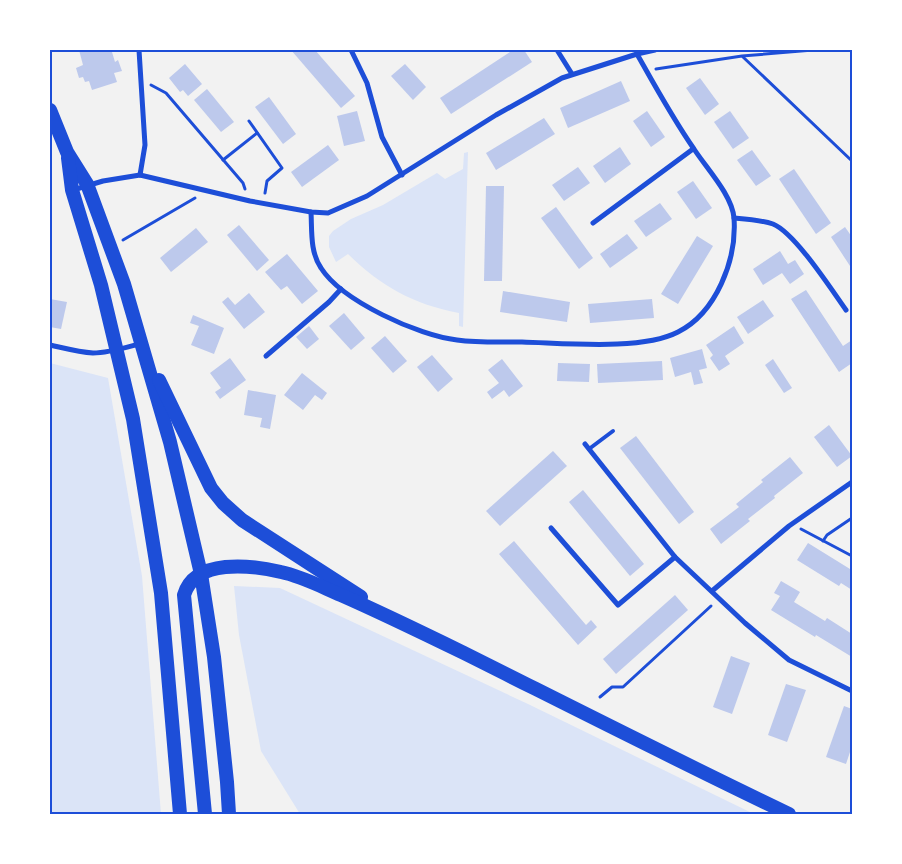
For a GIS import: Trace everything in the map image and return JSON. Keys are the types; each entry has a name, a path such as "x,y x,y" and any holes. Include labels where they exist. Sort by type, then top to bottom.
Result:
{"highway":[{"path":"50,110 67,152 87,184 124,284 170,442 201,574 214,657 229,814"},
{"path":"67,152 72,190 101,285 118,349 133,419 160,593 180,814"},
{"path":"142,343 211,488 223,503 242,520 395,619"},
{"path":"205,814 184,595 192,580 201,574 223,567 249,567 282,572 395,619 789,814"}],"street":[{"path":"138,50 145,145 140,175"},
{"path":"351,50 367,83 382,137 402,175"},
{"path":"557,50 572,74"},
{"path":"72,190 87,184 140,175 250,201 311,212 328,213 360,200 496,115 562,78 655,50"},
{"path":"311,212 313,249 320,268 334,284 353,298 417,330 456,340 592,344 642,342 661,339 680,332 712,302 723,283 732,248 734,218 723,190 693,149 637,54"},
{"path":"593,223 693,149"},
{"path":"734,218 773,224 791,238 846,310"},
{"path":"266,356 329,302 341,289"},
{"path":"50,345 93,353 142,343"},
{"path":"585,444 675,557 719,598 789,660 852,691"},
{"path":"712,591 792,524 852,482"},
{"path":"551,528 618,605 675,557"}],"lane":[{"path":"589,449 613,431"}],"path":[{"path":"646,71 742,56 813,50"},
{"path":"742,56 852,161"},
{"path":"141,80 166,93 243,183 250,201"},
{"path":"249,121 282,168 267,181 264,203"},
{"path":"223,160 257,133"},
{"path":"123,240 209,191"},
{"path":"823,540 827,535 852,518"},
{"path":"792,524 852,556"},
{"path":"600,697 612,687 623,687 719,598"}],"shaded area":[{"path":"468,152 463,327 459,326 459,313 427,305 399,292 373,276 348,254 336,262 329,247 329,236 333,231 351,219 383,205 437,173 445,179 463,169 464,153"},
{"path":"50,363 108,378 142,576 161,814 50,814"},
{"path":"234,586 280,588 528,704 754,814 300,814 261,751 239,635"}],"building":[{"path":"79,50 115,50 112,52 115,62 118,60 122,71 114,73 117,82 92,90 89,81 85,82 83,77 79,78 76,68 83,65"},
{"path":"291,50 315,50 355,96 341,108"},
{"path":"513,50 524,50 532,62 451,114 440,98"},
{"path":"185,64 202,84 188,96 183,90 180,92 169,78"},
{"path":"405,64 426,87 413,100 391,76"},
{"path":"700,78 719,104 705,115 686,88"},
{"path":"621,81 630,101 568,128 560,108"},
{"path":"207,89 234,122 221,132 194,100"},
{"path":"269,97 296,134 283,144 255,107"},
{"path":"357,111 365,141 344,146 337,116"},
{"path":"647,111 665,137 651,147 633,121"},
{"path":"730,111 749,138 733,149 714,122"},
{"path":"544,118 555,134 496,170 486,153"},
{"path":"328,145 339,160 302,187 291,172"},
{"path":"620,147 631,164 605,183 593,166"},
{"path":"752,150 771,176 756,186 737,160"},
{"path":"578,167 590,183 564,201 552,185"},
{"path":"794,169 831,223 816,234 779,179"},
{"path":"693,181 712,208 696,219 677,192"},
{"path":"486,186 504,186 502,281 484,281"},
{"path":"660,203 672,219 646,237 634,221"},
{"path":"556,207 593,258 579,269 541,218"},
{"path":"239,225 269,260 257,271 227,235"},
{"path":"845,227 852,237 852,269 831,237"},
{"path":"196,228 208,242 171,272 160,258"},
{"path":"627,234 638,248 610,268 600,254"},
{"path":"697,236 713,246 678,304 661,294"},
{"path":"780,251 788,264 795,260 804,274 790,284 782,273 763,285 753,269"},
{"path":"287,254 318,291 302,304 287,286 281,290 265,272"},
{"path":"806,290 843,346 852,340 852,363 839,372 791,299"},
{"path":"503,291 570,302 567,322 500,312"},
{"path":"249,293 265,312 244,329 222,302 228,297 235,305"},
{"path":"50,299 67,302 61,329 50,327"},
{"path":"652,299 654,318 590,323 588,304"},
{"path":"763,300 774,316 748,334 737,317"},
{"path":"344,313 365,338 351,350 329,326"},
{"path":"193,315 224,328 214,354 191,345 199,326 190,323"},
{"path":"309,326 319,339 307,349 296,337"},
{"path":"734,326 744,343 725,356 730,364 719,371 710,358 713,355 706,345"},
{"path":"385,336 407,361 393,373 371,348"},
{"path":"702,349 707,368 699,370 703,383 694,385 691,372 675,377 670,358"},
{"path":"432,355 453,379 438,392 417,367"},
{"path":"230,358 246,380 220,399 215,392 221,388 210,373"},
{"path":"502,359 523,386 509,397 504,390 492,399 487,392 499,383 488,370"},
{"path":"773,359 792,388 784,393 765,365"},
{"path":"662,361 663,380 598,383 597,364"},
{"path":"558,363 590,364 589,382 557,381"},
{"path":"302,373 327,393 322,400 315,395 303,410 284,395"},
{"path":"248,390 276,395 270,429 260,427 262,418 244,415"},
{"path":"829,425 852,456 837,467 814,437"},
{"path":"636,436 694,512 679,524 620,448"},
{"path":"553,451 567,466 500,526 486,511"},
{"path":"790,457 803,473 748,519 750,521 721,544 710,529 739,507 736,504 763,482 761,480"},
{"path":"583,490 644,564 630,576 569,502"},
{"path":"514,541 586,625 591,620 597,627 578,645 499,554"},
{"path":"808,543 850,569 852,565 852,590 841,583 839,586 797,560"},
{"path":"781,581 800,592 794,602 825,621 827,618 852,634 852,657 771,610 780,596 774,593"},
{"path":"675,595 688,610 616,674 603,659"},
{"path":"731,656 750,663 732,714 713,707"},
{"path":"786,684 806,690 787,742 768,735"},
{"path":"844,706 852,709 852,746 846,764 826,757"}]}
